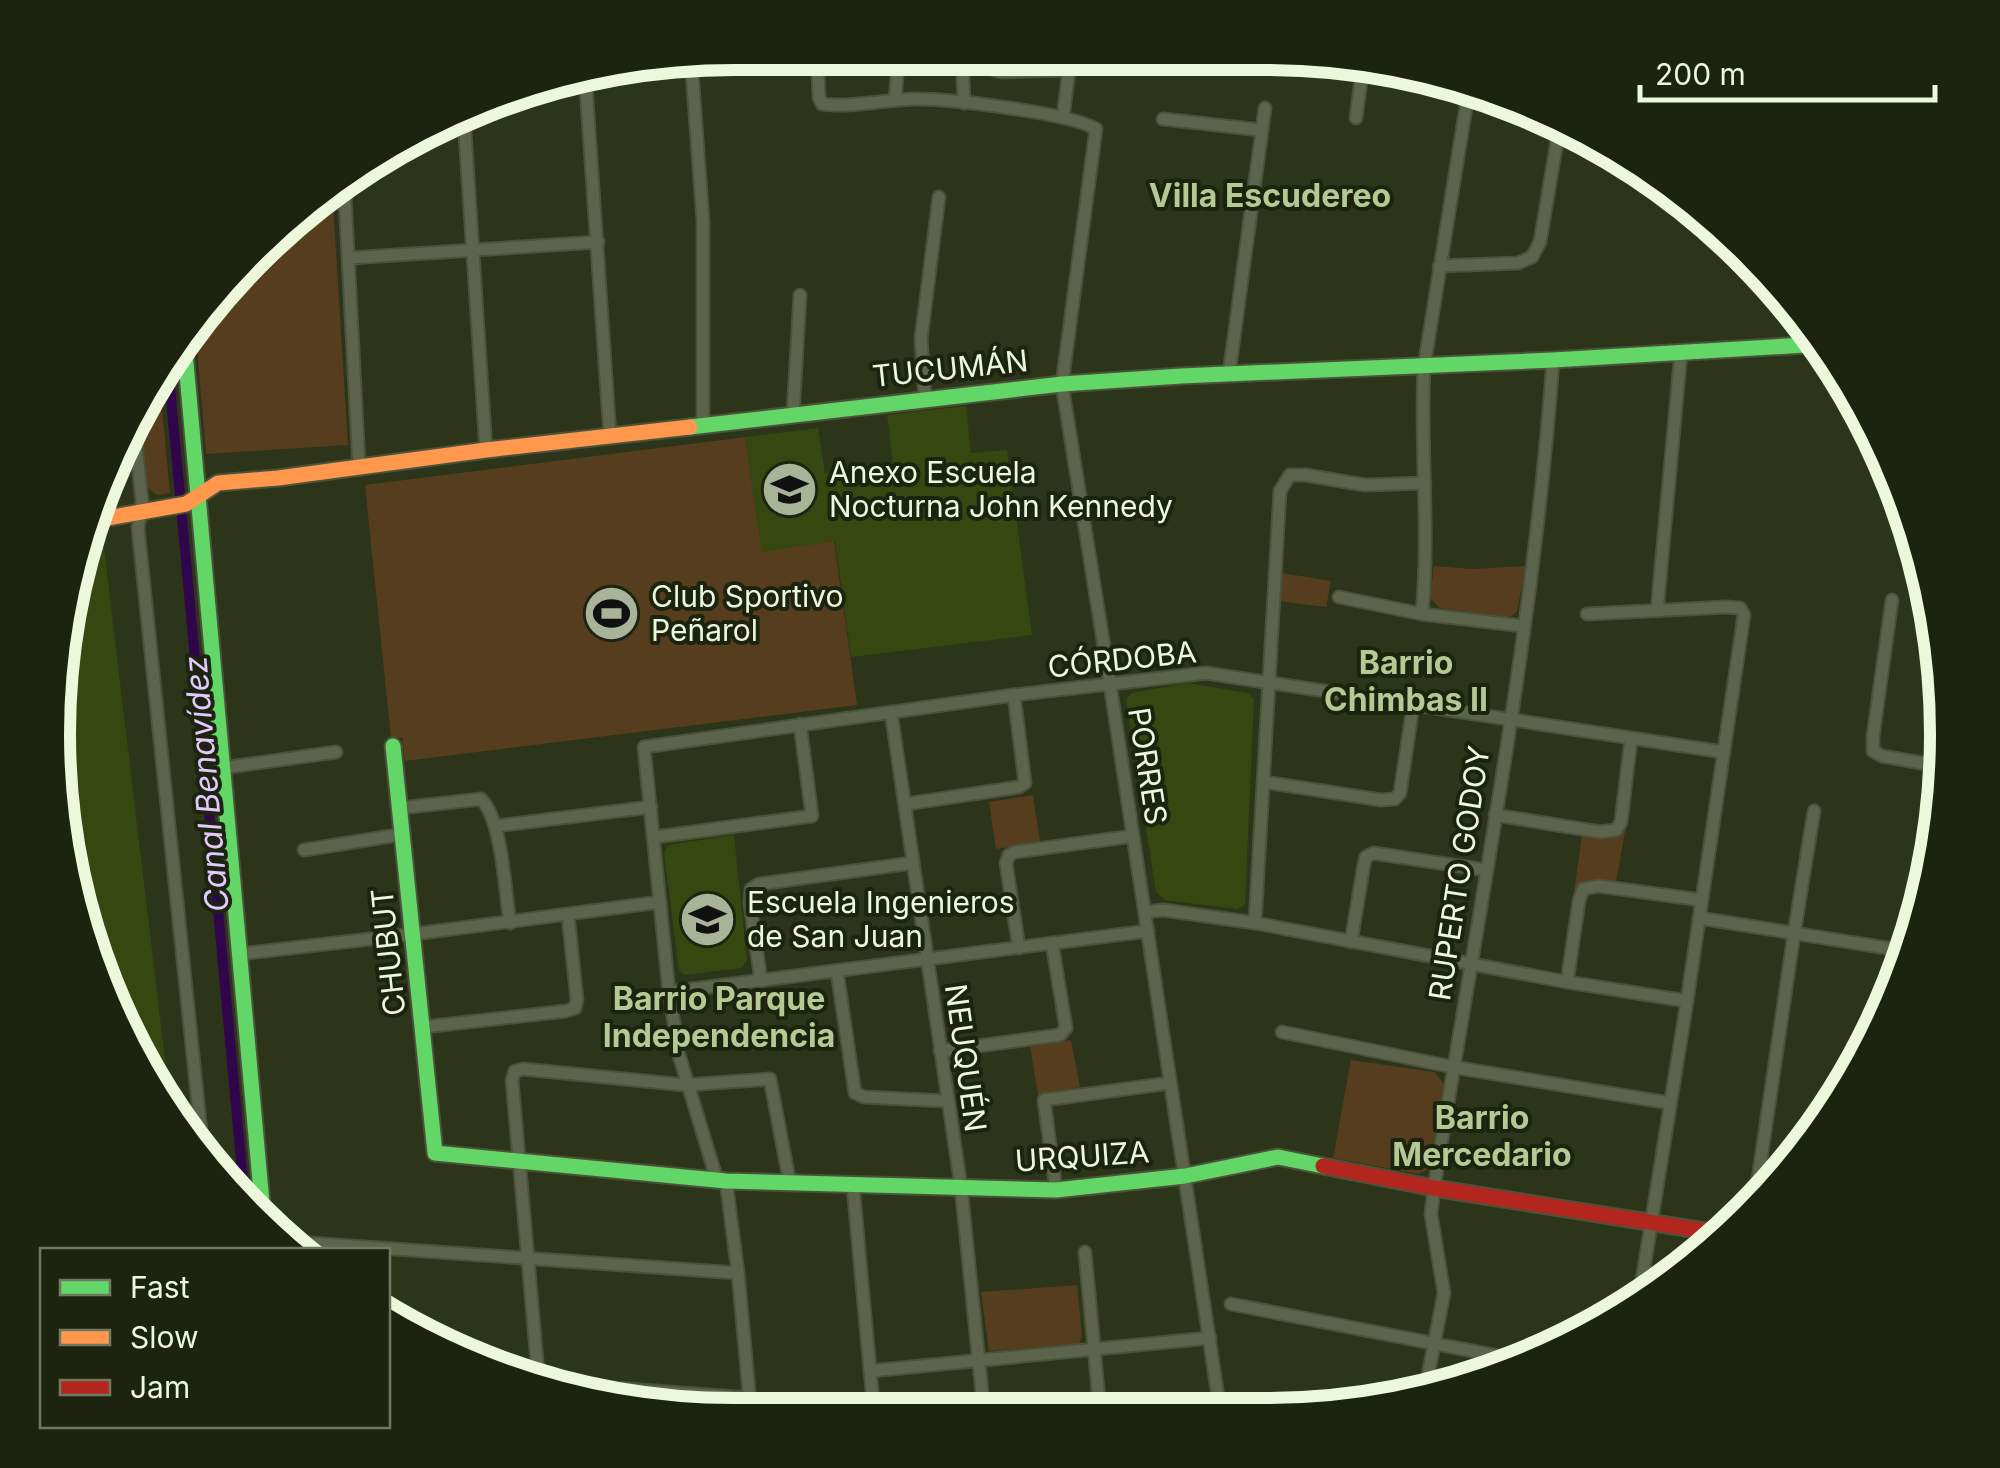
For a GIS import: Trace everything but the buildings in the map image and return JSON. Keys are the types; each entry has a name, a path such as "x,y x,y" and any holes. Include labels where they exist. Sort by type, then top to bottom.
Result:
{"main road":[{"name":"TUCUMÁN","path":"106,518 186,502 218,483 1062,384 1804,345"},
{"path":"184,362 186,502 222,768 262,1202"},
{"name":"CHUBUT","path":"392,746 435,1153"},
{"name":"URQUIZA","path":"435,1153 721,1181 1056,1190 1185,1176 1278,1157 1434,1188 1706,1231"}],"street":[{"path":"818,70 822,104 918,98 1063,118 1069,70 990,70"},
{"path":"895,100 898,70"},
{"path":"963,70 964,103"},
{"path":"692,71 703,221 703,426"},
{"path":"1356,118 1361,77"},
{"path":"586,87 610,436"},
{"path":"1422,614 1427,544 1424,367 1467,101"},
{"path":"1229,374 1265,108"},
{"name":"PORRES","path":"1063,118 1096,129 1062,384 1218,1398"},
{"path":"1163,118 1261,130"},
{"path":"465,128 486,450"},
{"path":"1439,266 1518,263 1532,256 1540,242 1558,137"},
{"path":"345,196 359,466"},
{"path":"925,398 921,340 939,198"},
{"path":"350,258 598,242"},
{"path":"793,414 800,295"},
{"path":"1657,611 1681,352"},
{"name":"RUPERTO GODOY","path":"1428,1377 1444,1294 1431,1214 1434,1188 1510,720 1546,468 1553,360"},
{"path":"137,443 142,501 139,538 201,1129"},
{"path":"1255,923 1280,491 1290,475 1304,474 1366,485 1424,483"},
{"path":"1339,597 1422,614 1523,626"},
{"path":"1892,600 1873,751 1929,764"},
{"path":"1587,614 1740,608 1744,615 1642,1281"},
{"name":"CÓRDOBA","path":"651,807 644,747 1014,695 1206,673 1723,752"},
{"path":"906,804 1019,788 1025,782 1014,695"},
{"path":"1264,782 1396,799 1413,706"},
{"name":"NEUQUÉN","path":"891,712 961,1187 983,1398"},
{"path":"654,838 812,816 800,724"},
{"path":"1495,815 1600,832 1616,830 1621,822 1631,739"},
{"path":"222,768 336,752"},
{"path":"400,808 481,799 490,808 510,922"},
{"path":"496,826 651,807 679,1055 721,1181 738,1273 749,1398 634,1390"},
{"path":"1758,1180 1814,811"},
{"path":"304,850 404,834"},
{"path":"1019,948 1006,863 1009,855 1133,836"},
{"path":"1351,942 1364,864 1372,853 1486,870"},
{"path":"762,981 751,890 759,884 912,863"},
{"path":"1567,982 1578,900 1583,889 1598,886 1701,900"},
{"path":"240,954 660,902"},
{"path":"1145,912 1164,910 1255,923 1687,1001"},
{"path":"424,1027 575,1008 568,915"},
{"path":"1699,918 1894,949"},
{"path":"669,992 1148,931"},
{"path":"940,1051 1064,1032 1052,944"},
{"path":"837,971 855,1093 864,1097 946,1101"},
{"path":"1282,1032 1670,1103"},
{"path":"536,1367 512,1080 515,1071 688,1085 770,1079 790,1184"},
{"path":"1056,1190 1044,1100 1170,1082"},
{"path":"853,1186 873,1398"},
{"path":"307,1242 389,1248"},
{"path":"390,1248 738,1273"},
{"path":"1085,1252 1099,1398"},
{"path":"1231,1304 1497,1356"},
{"path":"870,1371 1210,1338"}],"shaded area":[{"path":"333,205 348,445 206,454 197,344 264,264"},
{"path":"161,399 170,493 157,495 147,487 142,434"},
{"path":"966,406 971,453 1007,450 1032,635 851,657 835,541 762,553 745,437 818,428 825,473 893,463 887,415"},
{"name":"Club Sportivo Peñarol","path":"745,437 762,552 834,541 857,705 405,761 402,738 391,738 365,485"},
{"path":"97,548 104,548 167,1079 138,1028 105,947 76,821 71,777 71,691 83,604"},
{"name":"Barrio Chimbas II","path":"1434,566 1526,566 1517,611 1509,618 1440,608 1430,598"},
{"path":"1282,573 1331,581 1326,607 1279,601"},
{"path":"1188,683 1248,693 1254,699 1245,904 1237,909 1165,900 1156,892 1126,700 1131,693"},
{"path":"1033,795 1040,842 996,849 989,802"},
{"path":"1623,826 1616,882 1586,881 1574,892 1582,836 1610,836"},
{"name":"Escuela Ingenieros de San Juan","path":"734,835 747,961 741,968 685,975 679,971 664,852 668,845"},
{"path":"1071,1040 1080,1087 1038,1095 1030,1047"},
{"path":"1351,1060 1434,1072 1444,1084 1429,1169 1418,1174 1333,1158"},
{"path":"1077,1285 1082,1337 1079,1344 989,1351 981,1292"}],"waterway":[{"name":"Canal Benavídez","path":"170,385 243,1181"}],"traffic: fast":[{"path":"690,427 1062,384 1804,345"},
{"path":"186,360 262,1202"},
{"path":"393,746 435,1153 726,1181 1056,1190 1185,1176 1278,1157 1323,1166"}],"traffic: slow":[{"path":"106,518 186,504 218,483 690,427"}],"traffic: jam":[{"path":"1323,1166 1434,1188 1706,1231"}],"place":[{"name":"Anexo Escuela Nocturna John Kennedy","path":"790,489"},
{"name":"Club Sportivo Peñarol","path":"612,613"},
{"name":"Escuela Ingenieros de San Juan","path":"708,919"}],"district":[{"name":"Villa Escudereo","path":"1270,195"},
{"name":"Barrio Chimbas II","path":"1406,680"},
{"name":"Barrio Parque Independencia","path":"719,1016"},
{"name":"Barrio Mercedario","path":"1482,1136"}]}
